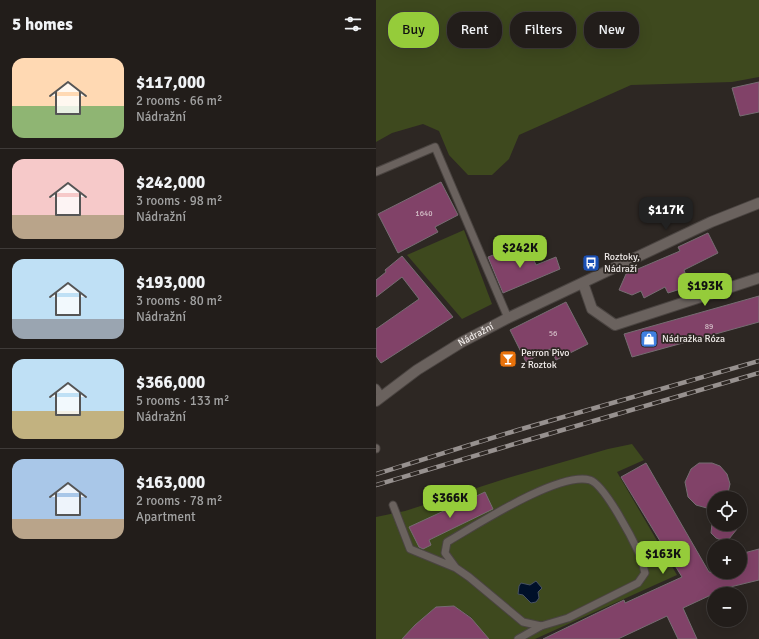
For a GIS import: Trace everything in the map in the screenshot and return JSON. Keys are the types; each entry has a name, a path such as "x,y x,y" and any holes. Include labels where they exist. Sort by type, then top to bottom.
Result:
{"main road":[{"name":"Nádražní","path":"379,399 417,370 462,342 508,318 710,222 759,203"},
{"path":"583,283 592,309 615,325 759,278"}],"lane":[{"path":"376,172 435,147 508,318"},
{"path":"376,388 379,399"},
{"path":"456,568 445,553 447,542 520,500 551,486 577,479 590,480 599,487 616,511 641,557 645,573 638,584 568,618 541,626 518,639"},
{"path":"393,505 410,549 456,568 523,622 541,626"}],"green space":[{"path":"376,0 759,0 759,77 732,82 631,85 519,135 509,159 492,175 468,175 449,155 439,131 423,124 392,133 376,142"},
{"path":"464,230 492,304 462,319 407,255"},
{"path":"632,444 644,460 617,472 677,575 535,639 485,639 471,617 454,606 436,607 410,630 407,639 376,639 376,517 405,511 511,477 608,449"}],"water":[{"path":"536,581 542,588 538,592 539,598 536,602 531,603 523,595 518,594 519,586 521,583 530,585"}],"building":[{"path":"759,82 759,112 740,116 732,88"},
{"path":"441,182 458,215 435,227 438,232 398,253 378,214"},
{"path":"708,233 718,253 684,270 690,286 668,293 665,287 644,298 641,291 632,295 619,290 626,274 680,251 678,247"},
{"path":"529,249 536,265 556,257 560,269 503,293 488,257 504,251 507,258"},
{"path":"402,256 453,317 381,363 376,356 376,329 419,299 402,277 376,297 376,280 386,272 385,270"},
{"path":"759,296 759,322 632,357 624,334"},
{"path":"566,302 588,344 556,360 550,349 526,362 510,330"},
{"path":"646,463 707,569 707,579 747,579 747,552 759,549 759,580 730,587 707,587 707,597 683,608 697,639 678,639 667,616 618,639 543,639 624,600 625,603 682,577 621,477"},
{"path":"699,463 712,463 720,466 727,474 730,484 728,491 707,491 707,508 696,505 688,497 685,482 691,469"},
{"path":"485,492 493,509 429,540 431,545 423,549 419,547 409,527"},
{"path":"711,531 735,531 729,539 718,539 711,533"},
{"path":"454,606 471,618 489,639 402,639 415,625 436,607"}],"railway":[{"path":"376,474 518,430 759,361"},
{"path":"376,485 759,373"}],"place":[{"name":"Roztoky, Nádraží","path":"591,263"},
{"name":"Nádražka Róza","path":"649,339"},
{"name":"Perron Pivo z Roztok","path":"508,359"}]}
